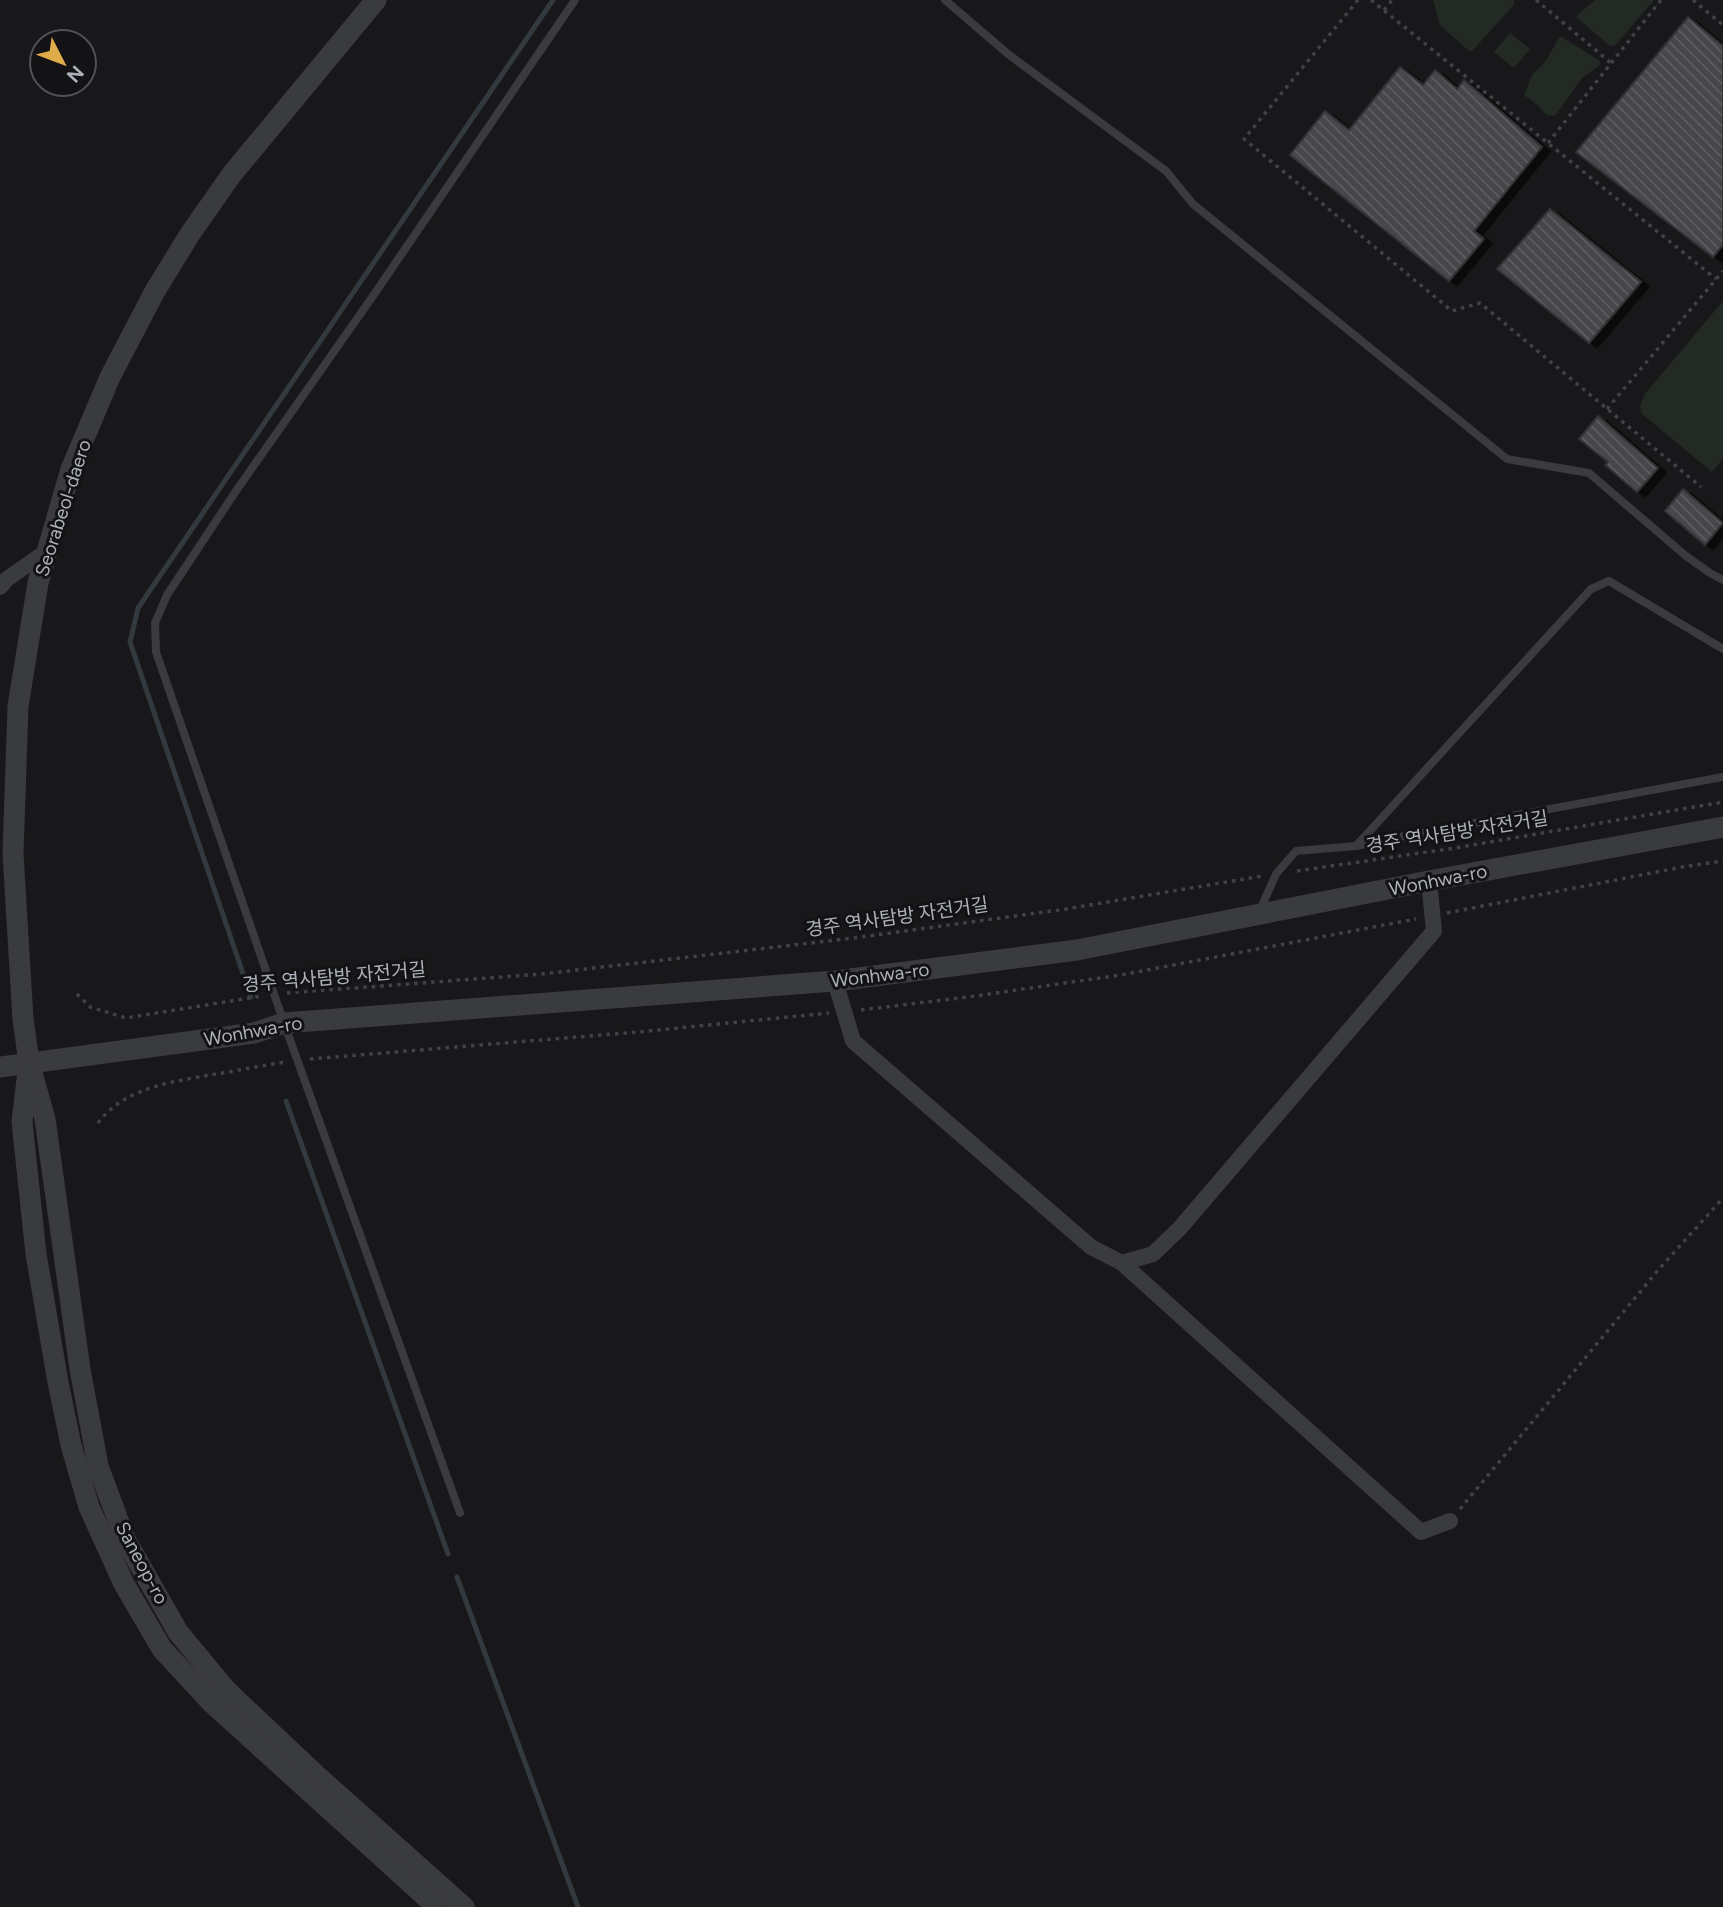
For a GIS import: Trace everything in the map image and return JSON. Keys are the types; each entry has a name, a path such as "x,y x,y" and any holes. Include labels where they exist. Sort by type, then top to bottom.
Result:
{"street":[{"name":"Seorabeol-daero","path":"29,1062 23,1019 13,854 18,706 38,583 71,469 110,377 155,291 190,234 232,174 376,0"},
{"path":"0,587 47,551"},
{"name":"Wonhwa-ro","path":"29,1062 254,1033 284,1023 835,981 1077,950 1723,827"},
{"path":"1122,1263 1153,1254 1180,1228 1434,931 1429,881"},
{"path":"835,981 853,1041 1091,1247 1122,1263 1421,1532 1450,1521"},
{"path":"0,1067 29,1062"},
{"name":"Saneop-ro","path":"29,1062 22,1122 36,1254 58,1382 71,1445 89,1507 124,1584 162,1649 212,1703 438,1907"},
{"name":"Saneop-ro","path":"29,1062 45,1119 80,1369 98,1466 125,1539 178,1632 226,1690 315,1774 464,1907"}],"lane":[{"path":"460,1513 284,1023 156,652 155,623 167,595 236,491 575,0"},
{"path":"945,0 1008,54 1166,171 1193,204 1507,459 1589,474 1686,556 1723,580"},
{"path":"1356,846 1591,589 1609,581 1723,649"},
{"path":"1257,916 1276,874 1296,851 1356,846 1723,777"}],"path":[{"path":"1358,0 1244,139 1452,311 1480,303 1701,487"},
{"path":"1371,0 1716,279"},
{"path":"1384,10 1392,0"},
{"path":"1536,0 1611,63"},
{"path":"1548,143 1661,0"},
{"path":"1693,0 1723,24"},
{"path":"1607,409 1723,271"},
{"name":"경주 역사탐방 자전거길","path":"77,994 90,1007 126,1017 274,994 542,974 847,939 1066,909 1455,848 1723,802"},
{"path":"1450,1521 1659,1269 1723,1198"}],"shaded area":[{"path":"1433,0 1514,0 1514,5 1472,51 1440,25"},
{"path":"1595,0 1654,0 1619,41 1610,46 1577,18 1578,14"},
{"path":"1510,33 1530,49 1514,68 1494,52"},
{"path":"1562,37 1600,61 1599,66 1582,78 1555,116 1546,115 1524,95 1532,75 1545,62"},
{"path":"1723,301 1723,459 1712,472 1641,413 1640,406 1645,394"}],"building":[{"path":"1688,17 1723,46 1723,245 1713,257 1576,152"},
{"path":"1400,67 1423,85 1435,70 1457,89 1464,80 1542,147 1474,231 1484,239 1449,281 1290,155 1325,111 1349,130"},
{"path":"1550,209 1641,282 1589,343 1497,269"},
{"path":"1598,416 1658,468 1637,492 1605,465 1608,462 1579,439"},
{"path":"1683,489 1723,523 1705,545 1665,511"}],"waterway":[{"path":"251,997 130,642 138,608 553,0"},
{"path":"286,1101 448,1554"},
{"path":"457,1577 578,1907"}]}
